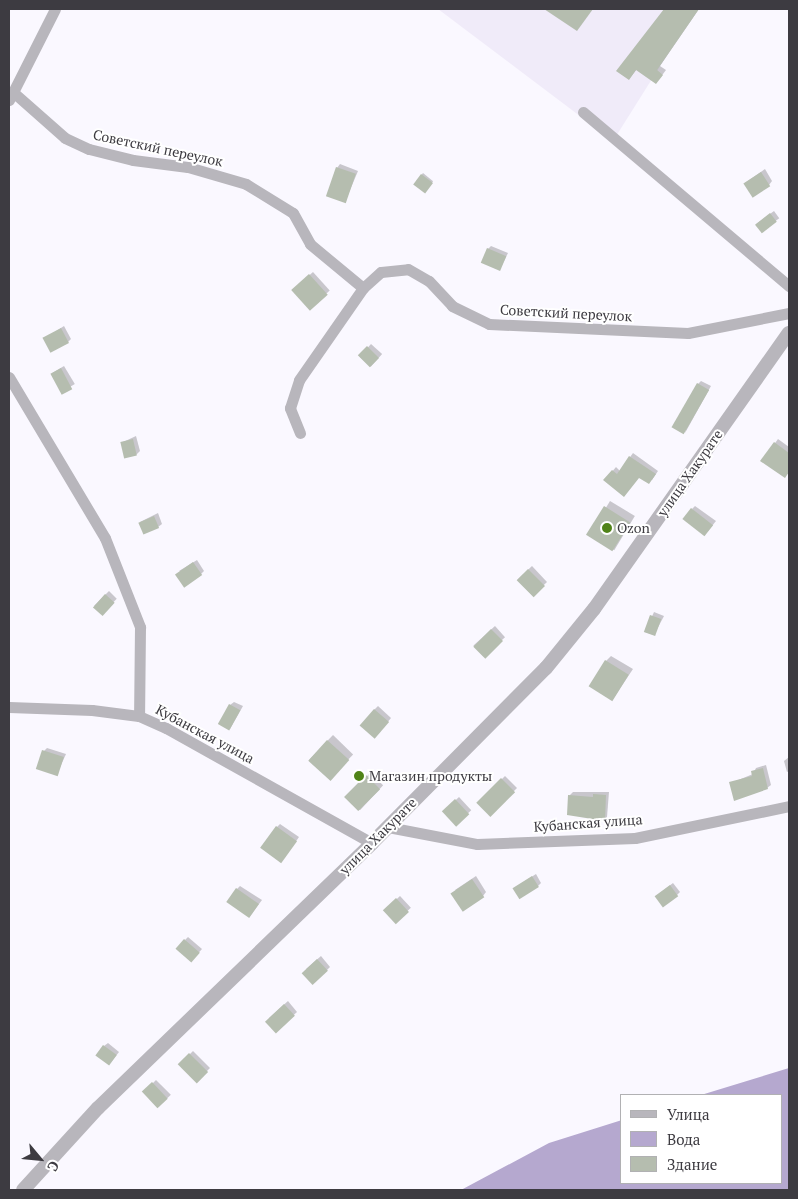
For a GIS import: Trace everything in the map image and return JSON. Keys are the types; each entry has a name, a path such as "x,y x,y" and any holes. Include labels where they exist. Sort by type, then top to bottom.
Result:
{"street":[{"path":"11,96 55,9"},
{"name":"Советский переулок","path":"11,96 65,138 89,149 133,160 188,167 246,184 294,213 310,244 363,288"},
{"path":"583,112 789,286"},
{"name":"Советский переулок","path":"300,433 290,408 299,380 363,288 381,272 408,269 429,281 452,306 489,324 531,328 688,334 789,313"},
{"name":"улица Хакурате","path":"22,1190 98,1108 372,844 546,668 594,609 789,333"},
{"name":"Кубанская улица","path":"9,377 105,538 140,627 139,716 166,728 372,844"},
{"path":"9,707 92,710 139,716"},
{"name":"Кубанская улица","path":"388,827 477,844 634,838 789,806"}],"shaded area":[{"path":"438,9 696,9 613,141"}],"water":[{"path":"789,1068 789,1190 461,1190 549,1143 620,1121 620,1184 783,1184 783,1094 704,1094"}],"building":[{"path":"544,9 593,9 577,31"},
{"path":"664,9 699,9 657,70 663,75 656,84 636,70 629,80 616,71"},
{"path":"336,167 356,174 346,203 326,196"},
{"path":"761,172 770,186 753,198 743,183"},
{"path":"421,174 433,183 425,193 413,184"},
{"path":"770,213 777,222 762,233 755,225"},
{"path":"487,248 506,256 500,271 481,263"},
{"path":"309,274 328,295 310,311 291,290"},
{"path":"61,328 69,343 50,353 42,338"},
{"path":"367,346 379,358 370,367 358,355"},
{"path":"61,368 72,389 62,395 50,374"},
{"path":"697,383 709,390 684,434 672,427"},
{"path":"133,439 137,456 124,458 120,442"},
{"path":"774,442 789,453 789,472 785,478 760,461"},
{"path":"629,456 656,474 649,484 639,478 624,497 603,480 612,470 617,474"},
{"path":"604,506 630,522 612,551 586,535"},
{"path":"691,508 713,525 704,536 682,519"},
{"path":"154,516 159,528 143,535 138,523"},
{"path":"193,562 202,575 184,588 175,575"},
{"path":"528,569 545,586 534,597 517,580"},
{"path":"105,594 115,603 103,616 93,607"},
{"path":"650,615 661,619 655,636 644,632"},
{"path":"491,629 503,641 485,659 473,647"},
{"path":"605,660 629,675 612,701 589,686"},
{"path":"229,704 240,710 229,730 218,724"},
{"path":"374,709 389,722 375,739 360,726"},
{"path":"327,740 349,760 331,781 308,761"},
{"path":"42,750 64,757 58,776 36,769"},
{"path":"763,768 768,789 734,801 729,782 752,776 751,771"},
{"path":"366,775 380,789 358,811 344,797"},
{"path":"501,778 515,792 490,817 476,803"},
{"path":"593,794 606,795 605,821 567,815 568,795 593,797"},
{"path":"455,799 469,814 456,827 442,811"},
{"path":"276,826 297,841 281,863 260,848"},
{"path":"532,876 539,887 519,899 512,888"},
{"path":"472,879 484,897 463,912 450,894"},
{"path":"670,885 678,896 663,907 655,896"},
{"path":"236,888 259,904 249,918 226,902"},
{"path":"396,898 409,912 396,924 383,910"},
{"path":"184,939 200,953 191,963 175,949"},
{"path":"317,959 328,971 313,985 302,973"},
{"path":"284,1004 295,1016 276,1033 265,1022"},
{"path":"103,1045 117,1055 109,1066 95,1056"},
{"path":"189,1053 208,1072 197,1083 178,1064"},
{"path":"152,1082 168,1099 157,1108 142,1092"}],"place":[{"name":"Ozon","path":"607,528"},
{"name":"Магазин продукты","path":"359,776"}]}
